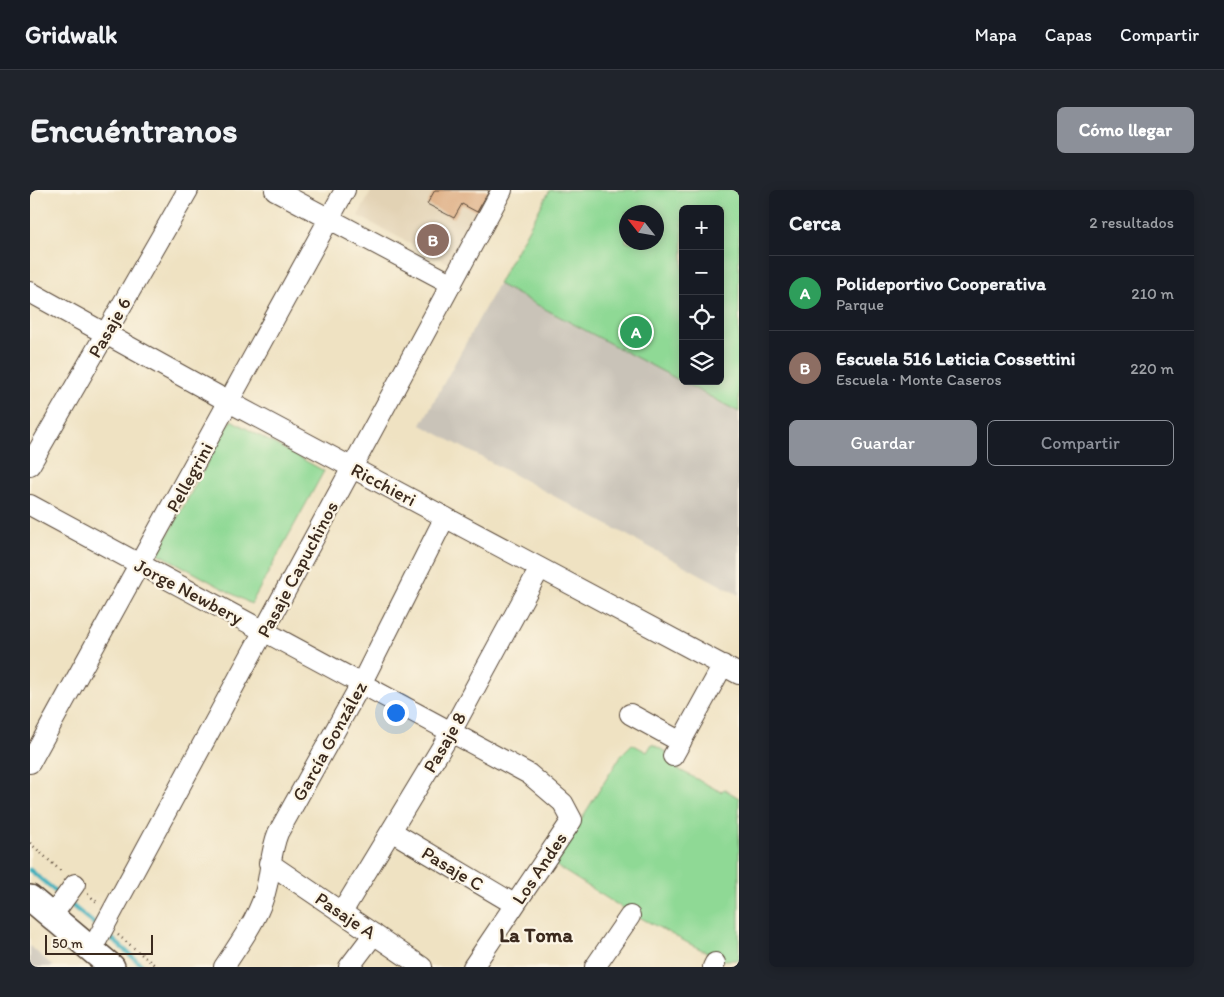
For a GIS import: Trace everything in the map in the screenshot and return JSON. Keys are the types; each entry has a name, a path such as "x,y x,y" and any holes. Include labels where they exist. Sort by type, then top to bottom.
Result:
{"main road":[{"path":"30,898 64,899 92,949 112,967"}],"street":[{"name":"Pasaje 6","path":"30,465 188,190"},
{"path":"275,190 452,284"},
{"name":"Pellegrini","path":"30,764 141,565 345,190"},
{"name":"Pasaje Capuchinos","path":"92,949 502,190"},
{"name":"Ricchieri","path":"30,292 352,468 731,670"},
{"name":"Jorge Newbery","path":"30,506 529,774 563,803 572,820"},
{"name":"García González","path":"224,967 246,934 258,909 267,886 269,863 278,832 361,684 446,517"},
{"name":"Pasaje 8","path":"342,912 451,732 540,568"},
{"path":"630,714 677,749 731,670"},
{"name":"Los Andes","path":"473,967 572,820"},
{"name":"Pasaje C","path":"391,832 514,904"},
{"name":"Pasaje A","path":"269,863 422,967"},
{"path":"595,967 630,916"},
{"path":"349,967 374,934"}],"path":[{"path":"111,914 117,934 157,967"}],"shaded area":[{"path":"372,190 489,191 450,264 358,216"},
{"path":"498,284 679,380 679,385 688,385 739,412 739,595 421,425"},
{"path":"30,946 54,967 30,967"}],"green space":[{"path":"550,190 739,190 739,412 688,385 724,385 724,205 679,205 679,380 498,284"},
{"path":"231,420 324,471 251,604 158,553"},
{"path":"632,744 647,752 652,744 680,760 676,768 721,792 724,789 739,798 739,960 723,960 690,944 624,909 553,864 622,754"}],"building":[{"path":"435,190 489,191 477,212 462,204 454,218 427,204"}],"waterway":[{"path":"30,870 61,896"},
{"path":"69,903 93,923"},
{"path":"111,938 144,967"}],"place":[{"name":"Escuela 516 Leticia Cossettini","path":"433,240"},
{"name":"Polideportivo Cooperativa","path":"636,332"}],"district":[{"name":"La Toma","path":"536,935"}]}
